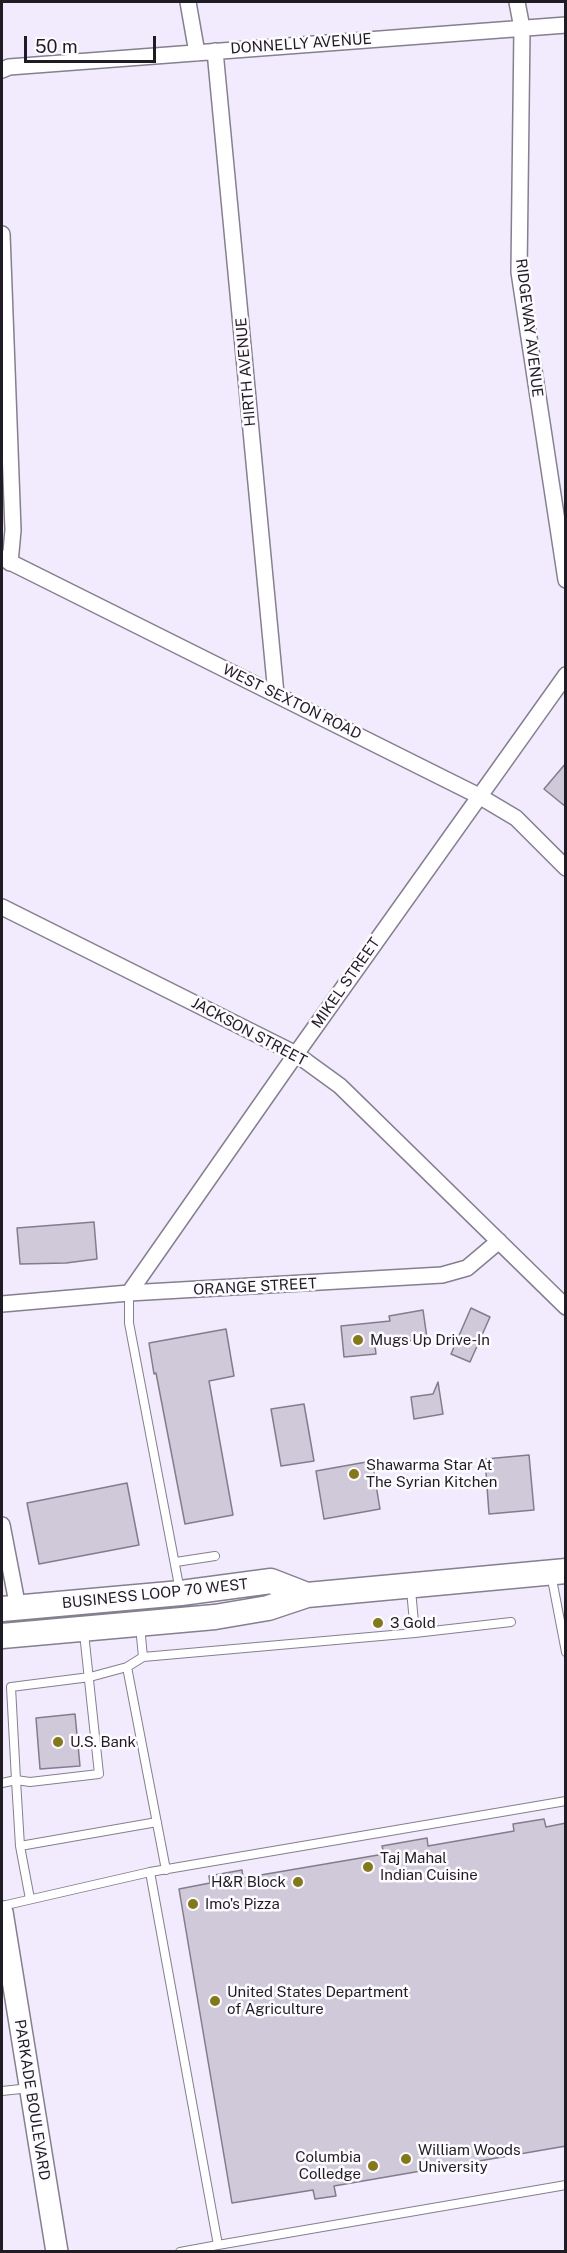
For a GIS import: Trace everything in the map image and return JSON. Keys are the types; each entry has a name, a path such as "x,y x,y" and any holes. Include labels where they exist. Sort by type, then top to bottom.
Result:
{"main road":[{"name":"BUSINESS LOOP 70 WEST","path":"2,1636 215,1617 268,1608 307,1595 558,1572"},
{"name":"BUSINESS LOOP 70 WEST","path":"10,1608 180,1593 271,1581 307,1595"}],"street":[{"path":"188,2 197,53"},
{"name":"RIDGEWAY AVENUE","path":"517,2 522,28 519,272 566,580"},
{"name":"DONNELLY AVENUE","path":"2,70 9,67 566,25"},
{"name":"HIRTH AVENUE","path":"215,51 276,694"},
{"path":"2,234 13,530 6,560"},
{"name":"WEST SEXTON ROAD","path":"6,560 479,796 516,818 566,868"},
{"name":"MIKEL STREET","path":"129,1293 566,675"},
{"name":"JACKSON STREET","path":"2,907 296,1054 340,1086 566,1307"},
{"name":"ORANGE STREET","path":"2,1304 129,1293 442,1275 467,1268 499,1241"},
{"path":"2,1525 10,1608"},
{"name":"PARKADE BOULEVARD","path":"2,1912 57,2252"}],"lane":[{"path":"129,1293 129,1323 176,1562 180,1593"},
{"path":"176,1562 215,1556"},
{"path":"558,1572 566,1652"},
{"path":"410,1586 415,1633"},
{"path":"30,1899 20,1846 10,1687 90,1677 127,1667 143,1657 415,1633 511,1622"},
{"path":"139,1623 143,1657"},
{"path":"2,1783 99,1774 83,1629"},
{"path":"127,1667 166,1870"},
{"path":"2,1906 150,1872 566,1801"},
{"path":"20,1846 157,1822"},
{"path":"150,1872 218,2245"},
{"path":"2,2091 30,2088"},
{"path":"180,2252 566,2185"}],"building":[{"path":"566,763 566,807 544,789"},
{"path":"94,1222 97,1259 66,1263 20,1264 17,1228"},
{"path":"471,1308 490,1317 470,1362 451,1354"},
{"path":"423,1310 427,1338 375,1346 376,1354 344,1357 341,1326 390,1321 389,1316"},
{"path":"226,1329 234,1376 209,1381 233,1515 185,1524 149,1343"},
{"path":"438,1382 443,1414 414,1419 411,1397 433,1394"},
{"path":"304,1404 314,1461 281,1466 271,1409"},
{"path":"529,1455 534,1510 489,1514 485,1459"},
{"path":"372,1461 380,1509 324,1519 316,1471"},
{"path":"127,1483 139,1545 39,1564 27,1503"},
{"name":"U.S. Bank","path":"75,1714 80,1766 40,1769 36,1718"},
{"path":"544,1819 546,1827 566,1823 566,2146 334,2186 336,2196 315,2199 313,2190 232,2203 179,1889 210,1883 209,1876 242,1870 243,1878 384,1854 382,1846 427,1838 428,1846 514,1831 513,1824"}],"place":[{"name":"Mugs Up Drive-In","path":"358,1340"},
{"name":"Shawarma Star At The Syrian Kitchen","path":"354,1474"},
{"name":"3 Gold","path":"378,1623"},
{"name":"U.S. Bank","path":"58,1742"},
{"name":"Taj Mahal Indian Cuisine","path":"368,1867"},
{"name":"H&R Block","path":"298,1882"},
{"name":"Imo's Pizza","path":"193,1904"},
{"name":"United States Department of Agriculture","path":"215,2001"},
{"name":"William Woods University","path":"406,2159"},
{"name":"Columbia Colledge","path":"373,2166"}]}
